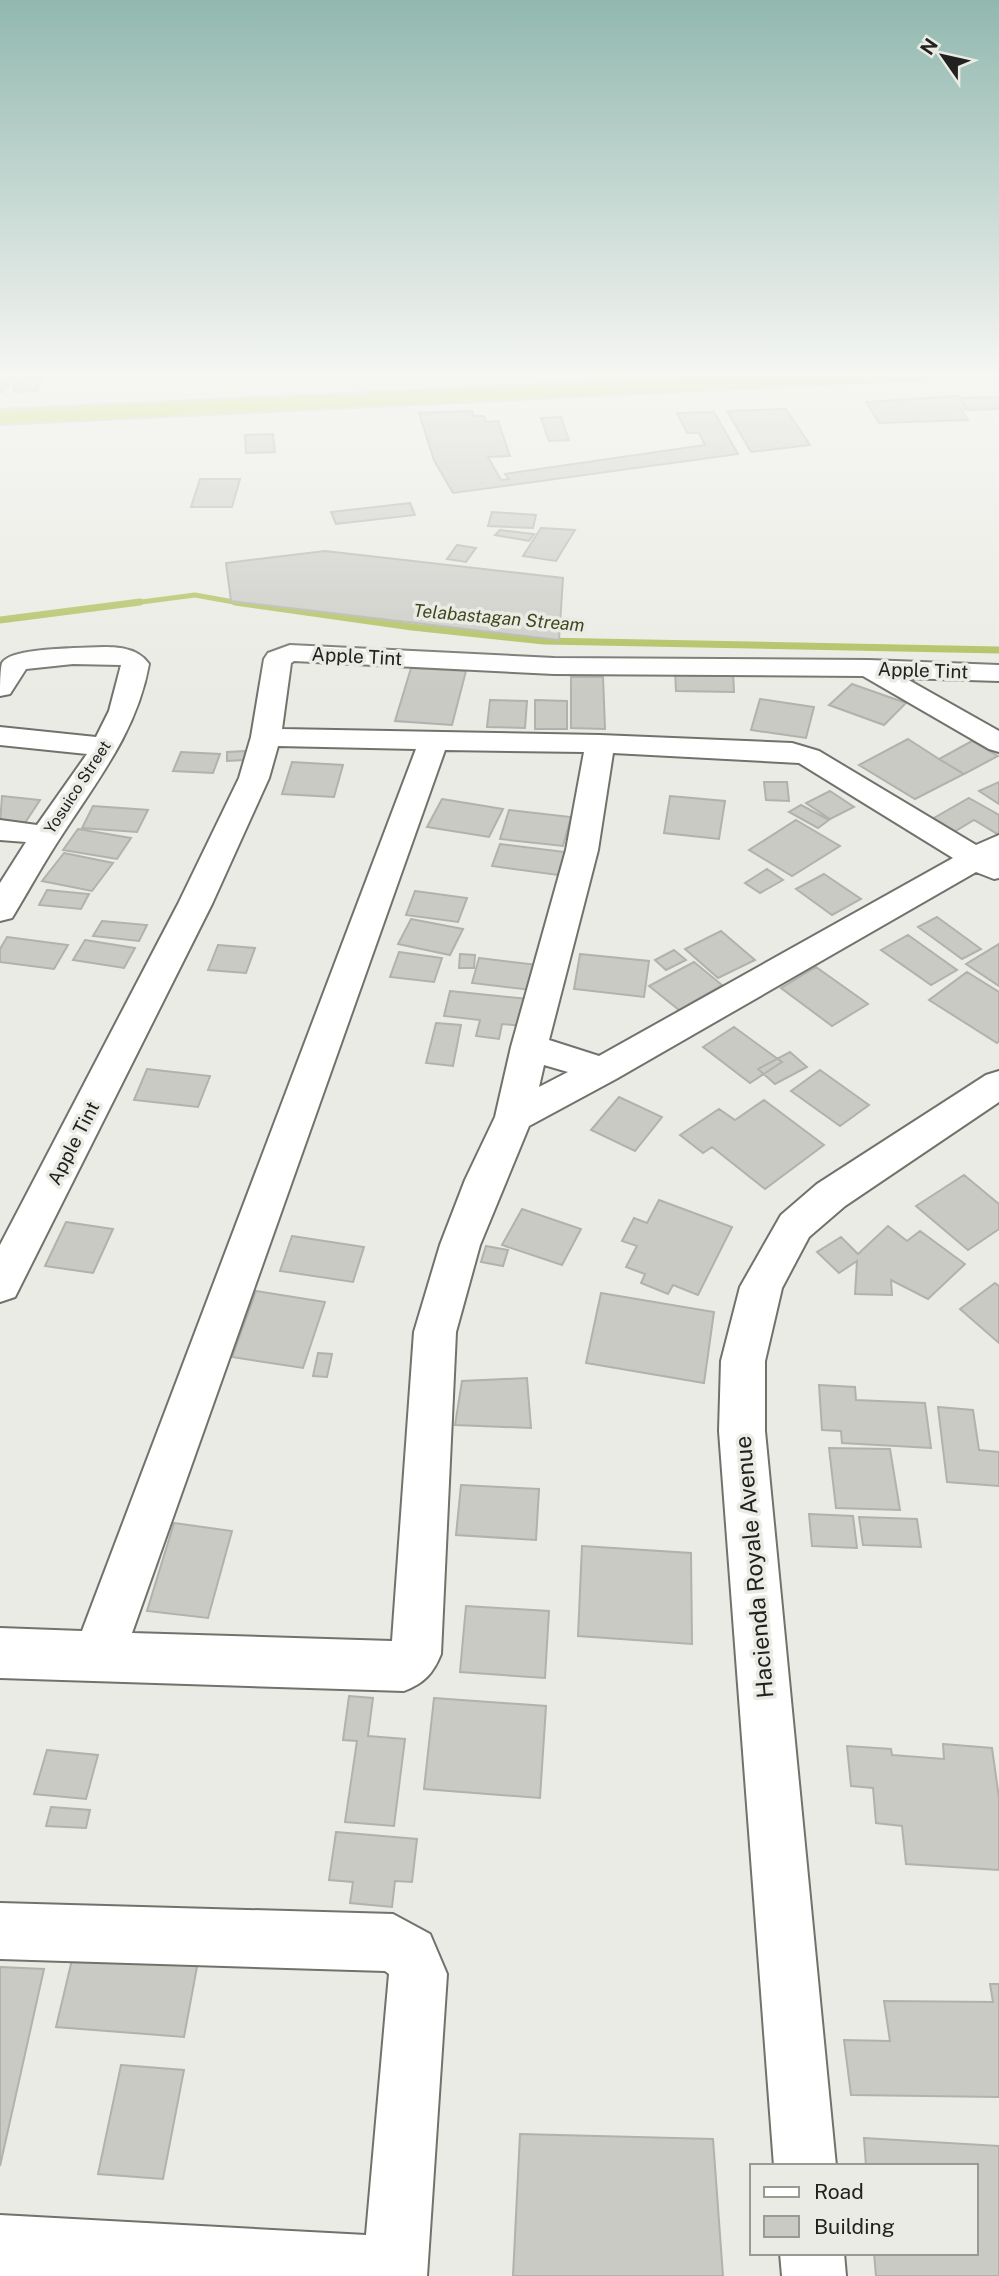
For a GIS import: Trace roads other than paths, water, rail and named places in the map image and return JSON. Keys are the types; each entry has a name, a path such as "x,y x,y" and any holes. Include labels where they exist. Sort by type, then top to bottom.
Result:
{"street":[{"name":"Apple Tint","path":"0,1285 207,881 254,778 266,737 278,659 290,653 619,668 869,668 999,673"},
{"name":"Yosuico Street","path":"0,688 19,662 73,656 120,656 130,658 135,664 132,686 106,747 46,835 0,910"},
{"path":"869,668 999,743"},
{"path":"0,736 106,747"},
{"path":"266,737 600,744 792,752 809,757 991,858"},
{"path":"99,1654 433,740"},
{"path":"0,1653 99,1654 404,1666 416,1654 435,1332 460,1245 485,1180 514,1117 529,1046 582,850 600,744"},
{"path":"0,830 46,835"},
{"path":"514,1117 991,858"},
{"path":"529,1046 603,1070"},
{"name":"Hacienda Royale Avenue","path":"805,2164 742,1431 743,1361 761,1287 795,1226 831,1195 999,1084"},
{"path":"0,1931 393,1943 410,1954 418,1974 395,2273 0,2247"},
{"path":"812,2255 814,2276"}],"waterway":[{"name":"Telabastagan Stream","path":"126,604 195,595 245,604"},
{"name":"Telabastagan Stream","path":"0,620 140,602"},
{"name":"Telabastagan Stream","path":"235,602 412,627 544,641 999,650"}]}
